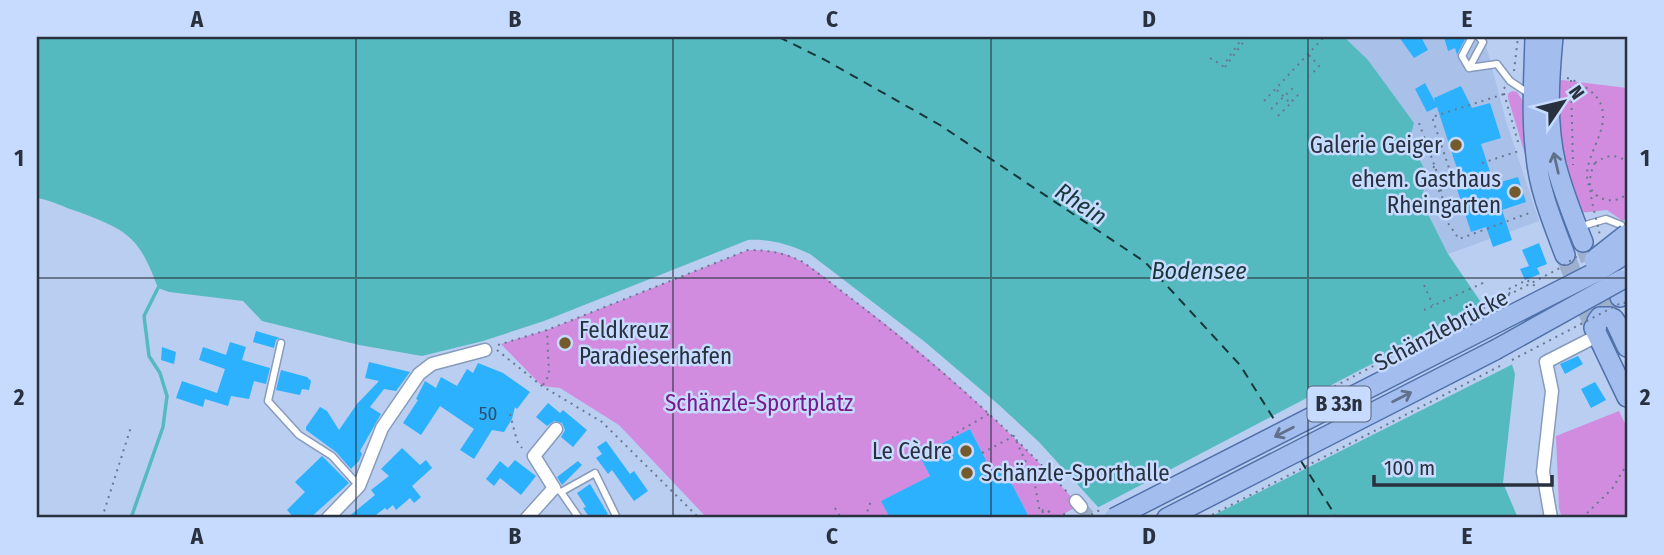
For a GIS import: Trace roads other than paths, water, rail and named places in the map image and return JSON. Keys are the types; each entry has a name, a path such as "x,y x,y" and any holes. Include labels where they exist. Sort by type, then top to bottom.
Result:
{"main road":[{"path":"1546,37 1532,97 1536,157 1542,187 1565,255"},
{"path":"1546,37 1550,126 1557,167 1586,241"},
{"path":"1554,225 1586,241"},
{"name":"B 33n","path":"1563,289 1577,269 1595,260 1624,230"},
{"name":"Schänzlebrücke","path":"1112,512 1563,289 1627,253"},
{"name":"Schänzlebrücke","path":"1167,518 1495,349 1627,276"},
{"name":"B 33n","path":"1495,349 1525,345 1627,292"},
{"path":"1627,347 1619,315 1600,317 1594,333 1627,397"}],"street":[{"path":"1551,518 1543,472 1552,391 1546,362 1594,333"},
{"path":"328,518 359,486 382,428 419,374 432,364 485,349"},
{"path":"527,518 557,490 534,456 556,429"}],"lane":[{"path":"1468,68 1462,56 1472,37"},
{"path":"1468,68 1483,42 1479,37"},
{"path":"1468,68 1497,64 1510,80 1532,97"},
{"path":"1586,241 1606,219 1624,230"},
{"path":"281,344 268,401 299,435 331,456 359,486"},
{"path":"579,518 557,490 595,473 617,518"}],"water":[{"name":"Bodensee","path":"37,37 1344,37 1368,60 1414,123 1409,141 1424,168 1423,204 1448,254 1502,333 1515,374 1503,483 1518,518 1108,518 1039,442 925,342 810,254 773,241 748,240 544,321 483,341 422,356 359,345 262,321 243,301 169,292 158,288 145,257 121,231 53,202 37,198"}],"waterway":[{"path":"131,518 163,427 167,396 160,373 149,356 144,316 158,288"}],"tunnel":[{"path":"1583,242 1614,319"},
{"path":"1565,255 1594,328"},
{"path":"1081,507 1091,518"}],"place":[{"name":"Galerie Geiger","path":"1456,145"},
{"name":"ehem. Gasthaus Rheingarten","path":"1515,192"},
{"name":"Feldkreuz Paradieserhafen","path":"565,343"},
{"name":"Le Cèdre","path":"966,451"},
{"name":"Schänzle-Sporthalle","path":"967,473"}],"water label":[{"name":"Rhein","path":"1081,204"}],"park label":[{"name":"Schänzle-Sportplatz","path":"759,403"}]}
